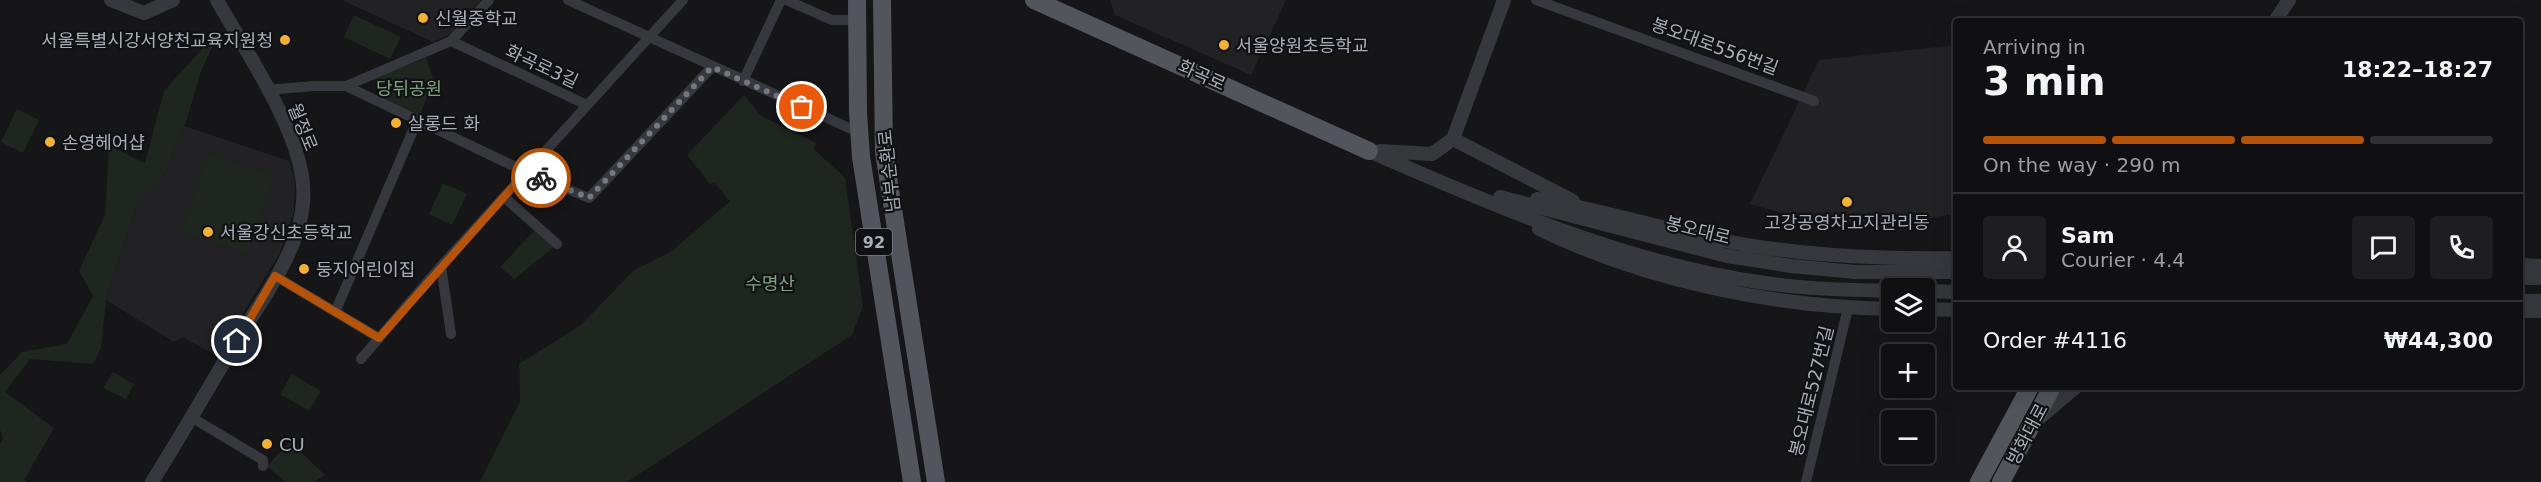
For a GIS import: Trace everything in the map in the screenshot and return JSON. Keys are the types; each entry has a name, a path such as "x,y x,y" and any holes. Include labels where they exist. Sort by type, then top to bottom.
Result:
{"main road":[{"name":"남부순환로","path":"858,0 861,157 912,482"},
{"path":"868,0 872,33 883,42"},
{"name":"남부순환로","path":"882,0 884,152 936,482"},
{"name":"화곡로","path":"1034,0 1369,151"},
{"name":"방화대로","path":"1979,482 2027,390"},
{"name":"방화대로","path":"2001,482 2050,390"}],"street":[{"path":"111,0 144,13 173,0"},
{"name":"월정로","path":"152,482 275,276 295,235 302,210 303,185 298,156 288,129 217,0"},
{"path":"267,90 346,86 451,41 489,0"},
{"path":"568,0 860,133"},
{"name":"화곡로3길","path":"361,359 441,266 683,0"},
{"path":"743,81 781,0"},
{"path":"786,0 832,20 858,20"},
{"path":"1369,151 1432,154 1445,147 1453,139 1504,0"},
{"name":"봉오대로556번길","path":"1536,0 1814,101"},
{"path":"2277,18 2289,0"},
{"name":"화곡로3길","path":"451,41 587,105"},
{"path":"346,86 526,172 589,198 712,67"},
{"path":"336,310 417,121"},
{"path":"1453,139 1583,207"},
{"name":"봉오대로","path":"1369,151 1437,181 1582,237 1699,271 1765,283 1881,291"},
{"path":"1437,181 1583,207 1695,234 1782,250 1953,258"},
{"path":"1437,181 1577,248 1677,279 1757,296 1848,308 1881,309"},
{"name":"봉오대로","path":"1437,181 1727,256 1791,266 1855,272 1953,272"},
{"path":"504,196 557,244"},
{"path":"1917,258 1953,251"},
{"path":"2523,265 2541,266"},
{"path":"441,266 451,334"},
{"path":"275,276 336,310 379,338"},
{"path":"2523,278 2541,278"},
{"path":"1935,291 1953,292"},
{"path":"2523,301 2541,301"},
{"name":"봉오대로527번길","path":"1806,482 1848,308"},
{"path":"1935,309 1953,309"},
{"path":"2523,311 2541,311"},
{"path":"2031,424 2072,390"},
{"path":"191,417 263,460 263,466"}],"shaded area":[{"name":"신월중학교","path":"342,0 481,0 449,35 433,42"},
{"name":"서울양원초등학교","path":"1110,0 1286,0 1251,75 1115,15"},
{"path":"1953,45 1953,214 1906,223 1852,222 1796,217 1750,204 1819,60"},
{"name":"서울강신초등학교","path":"184,126 289,161 295,180 294,211 280,253 217,356 183,337 174,342 106,300 138,202 163,177"}],"green space":[{"path":"354,15 401,37 390,59 344,37"},
{"path":"221,28 201,71 186,122 163,177 138,202 106,300 101,348 93,364 30,359 5,392 54,428 24,480 26,482 0,482 0,444 3,438 0,429 0,375 22,352 67,344 93,296 79,271 105,215 109,146 145,163 164,91"},
{"name":"당뒤공원","path":"426,58 434,81 419,116 378,97 384,84 373,79"},
{"name":"수명산","path":"744,95 761,116 816,143 814,149 845,178 863,307 852,335 627,482 480,482 520,402 519,364 581,325 633,271 672,251 730,201 714,182 710,184 687,155"},
{"path":"17,109 39,120 23,153 1,142"},
{"path":"209,154 273,176 247,253 182,231"},
{"path":"443,183 467,194 452,225 429,214"},
{"path":"535,230 554,247 514,279 500,267"},
{"path":"113,372 134,384 126,399 103,388"},
{"path":"292,374 321,391 309,411 280,394"},
{"path":"290,442 325,475 314,482 285,482 267,466"}],"way so far":[{"path":"541,178 589,198 712,67 802,107"}],"place":[{"name":"신월중학교","path":"423,18"},
{"name":"서울특별시강서양천교육지원청","path":"285,40"},
{"name":"서울양원초등학교","path":"1224,45"},
{"name":"살롱드 화","path":"396,123"},
{"name":"손영헤어샵","path":"50,142"},
{"name":"고강공영차고지관리동","path":"1847,202"},
{"name":"서울강신초등학교","path":"208,232"},
{"name":"둥지어린이집","path":"304,269"},
{"name":"CU","path":"267,444"}],"route":[{"path":"237,341 275,276 336,310 379,338 526,172 541,178"}]}
